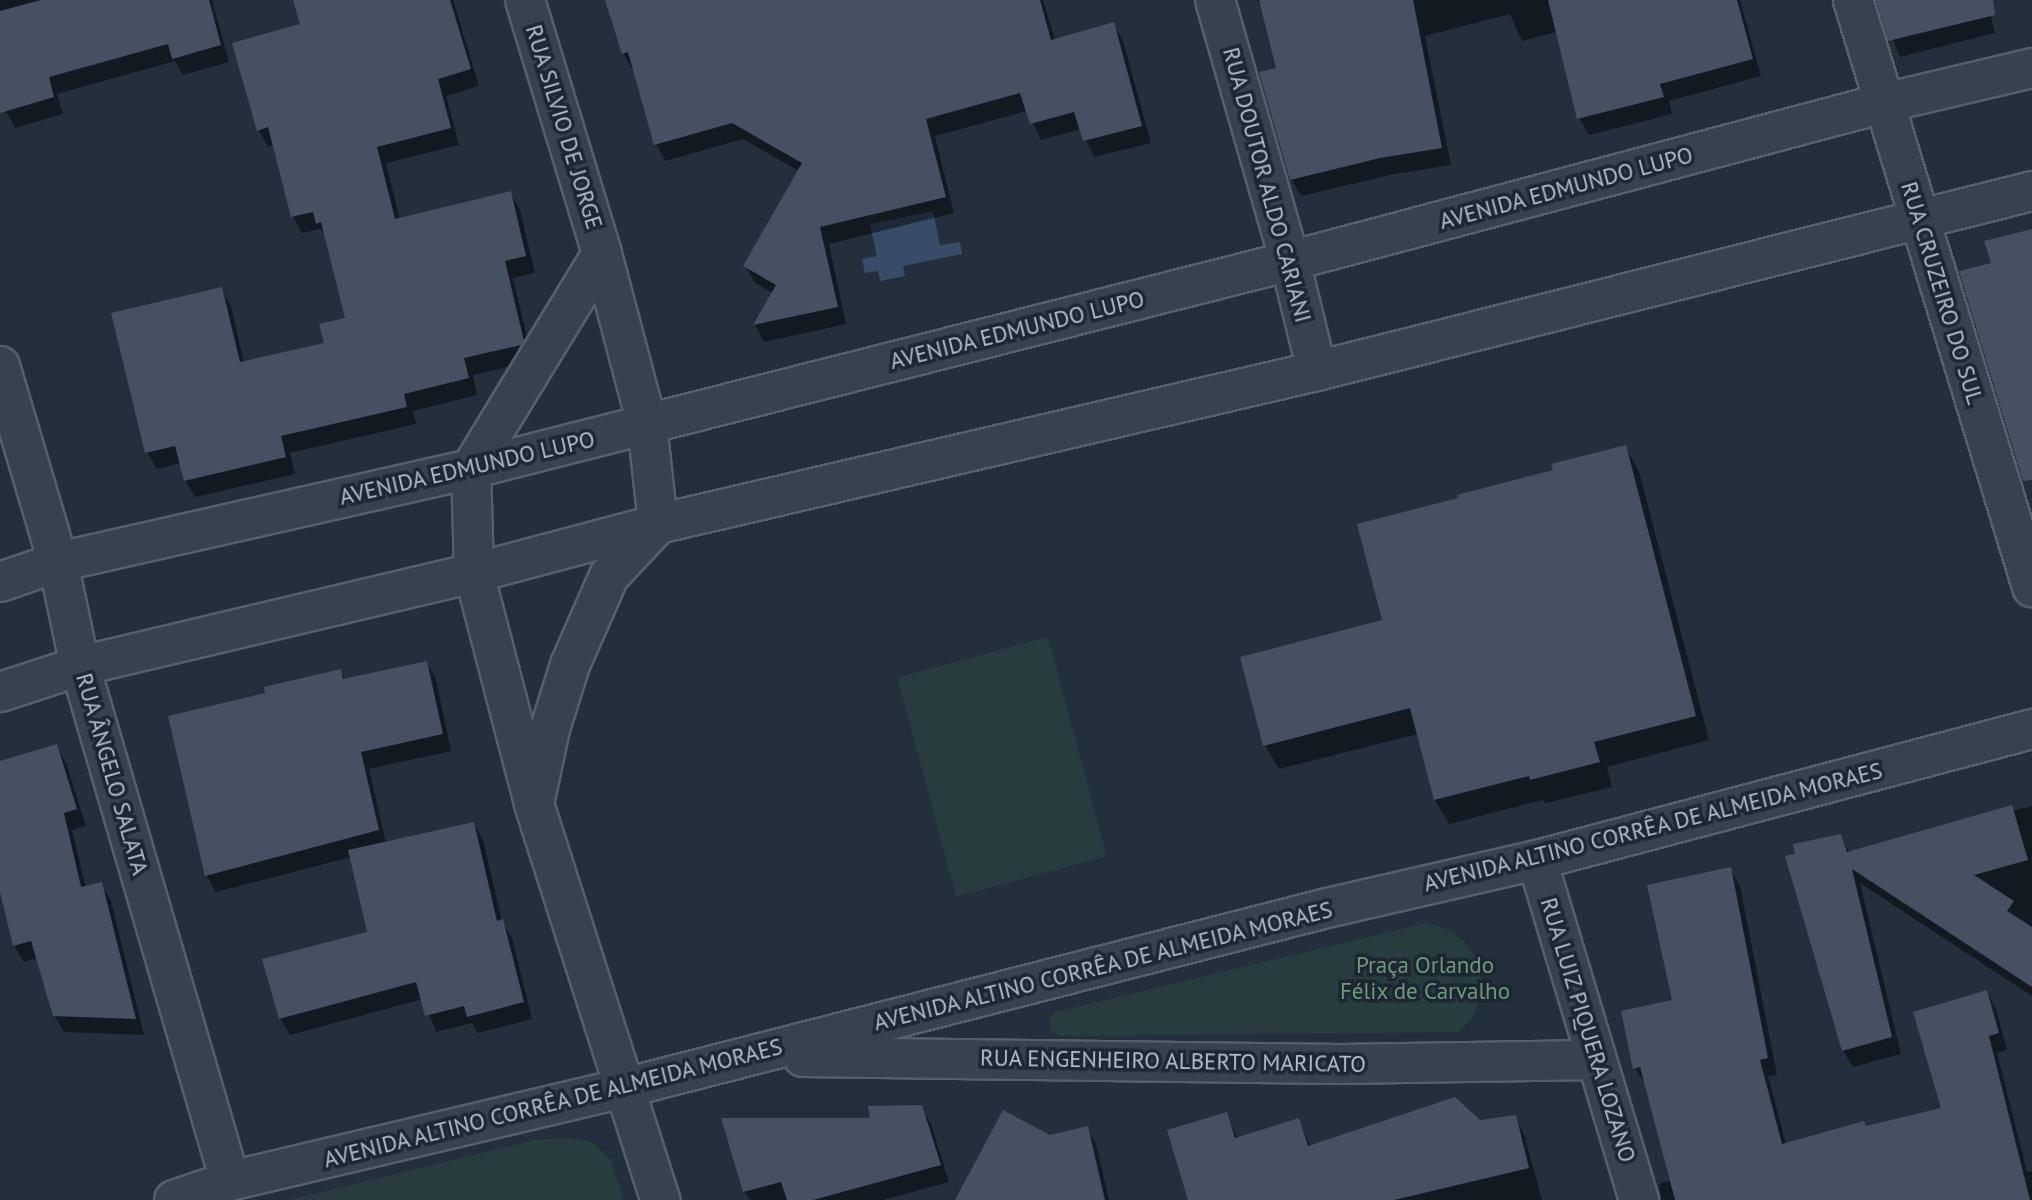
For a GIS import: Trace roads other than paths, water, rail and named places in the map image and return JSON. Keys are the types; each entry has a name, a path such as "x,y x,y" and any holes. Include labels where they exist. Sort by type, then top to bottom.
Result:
{"street":[{"name":"RUA SILVIO DE JORGE","path":"525,0 602,254 647,425 658,524"},
{"name":"RUA DOUTOR ALDO CARIANI","path":"1215,0 1290,261 1317,371"},
{"name":"RUA CRUZEIRO DO SUL","path":"1853,0 2032,587"},
{"name":"AVENIDA EDMUNDO LUPO","path":"0,582 58,562 471,469 647,425 1290,261 1884,103 2032,68"},
{"path":"0,692 80,666 474,573 658,524 1317,371 2032,191"},
{"name":"RUA SILVIO DE JORGE","path":"471,469 602,254"},
{"name":"RUA ÂNGELO SALATA","path":"0,366 58,562 80,666 230,1181"},
{"path":"471,469 474,573 534,804 660,1200"},
{"path":"534,804 550,729 570,665 609,576 658,524"},
{"name":"AVENIDA ALTINO CORRÊA DE ALMEIDA MORAES","path":"174,1200 230,1181 624,1088 1326,908 1537,860 2032,729"},
{"name":"RUA LUIZ PIQUERA LOZANO","path":"1537,860 1639,1200"},
{"name":"RUA ENGENHEIRO ALBERTO MARICATO","path":"751,1056 1341,1064 1595,1060"}],"water":[{"path":"933,211 940,245 960,242 962,254 903,266 905,276 880,281 878,271 865,273 862,259 877,256 870,224"}],"park label":[{"name":"Praça Orlando Félix de Carvalho","path":"1425,978"}]}
